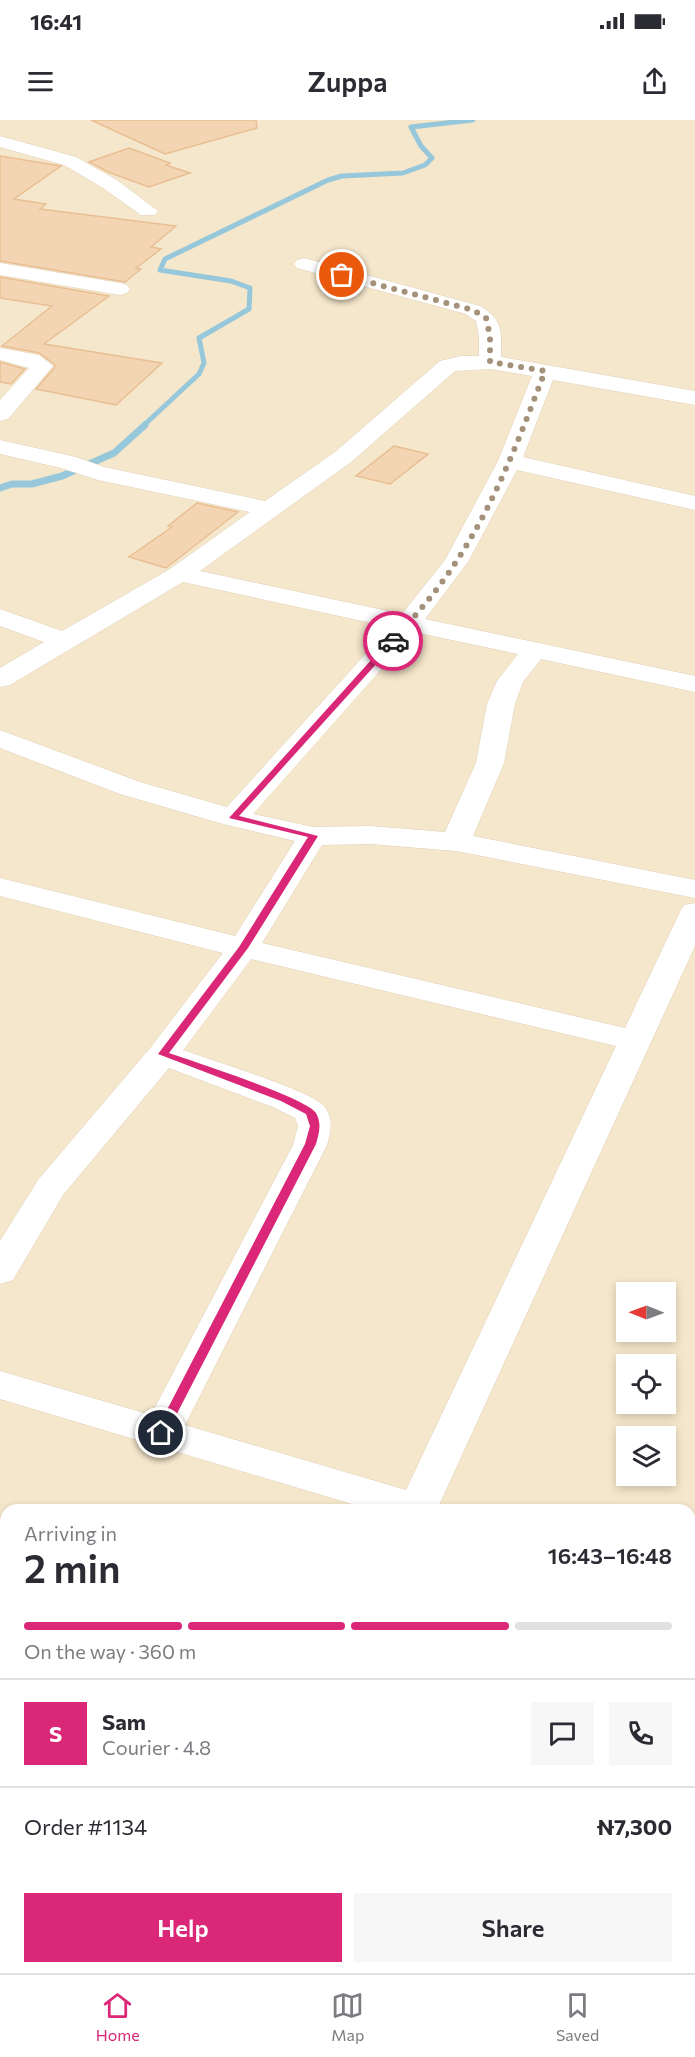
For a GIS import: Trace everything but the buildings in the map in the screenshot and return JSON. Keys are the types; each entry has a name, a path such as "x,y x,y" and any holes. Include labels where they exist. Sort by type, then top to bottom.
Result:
{"street":[{"path":"2,143 70,161 110,184 148,210"},
{"path":"304,264 473,310 486,318 490,336 490,362"},
{"path":"0,269 120,289"},
{"path":"0,354 31,360 42,366 0,414"},
{"path":"0,679 179,574 343,457 448,366 490,362 695,398"},
{"path":"233,818 409,622 456,562 510,462 545,371"},
{"path":"0,447 68,462 98,473 268,509"},
{"path":"510,462 695,503"},
{"path":"179,574 695,684"},
{"path":"0,617 64,641"},
{"path":"456,842 490,763 501,704 510,681 535,650"},
{"path":"0,738 130,788 233,818 313,836 370,835 456,842 695,889"},
{"path":"0,1271 50,1188 163,1054 243,948 313,836"},
{"path":"0,887 243,948 635,1040"},
{"path":"423,1504 695,912"},
{"path":"161,1433 310,1144 315,1126 310,1112 285,1099 163,1054"},
{"path":"0,1385 161,1433 354,1501 376,1504"}],"shaded area":[{"path":"0,120 695,120 695,1504 0,1504"}],"waterway":[{"path":"143,426 199,374 204,363 199,338 249,309 250,288 231,281 160,270 165,259 328,180 342,176 403,173 425,165 432,158 421,146 411,127 473,120"},
{"path":"0,488 12,484 32,484 62,476 114,453 145,425"}],"way so far":[{"path":"342,275 473,310 486,318 490,336 490,362 545,371 510,462 486,510 456,562 393,641"}],"route":[{"path":"161,1433 310,1144 315,1126 310,1112 285,1099 163,1054 243,948 313,836 233,818 393,641"}]}
